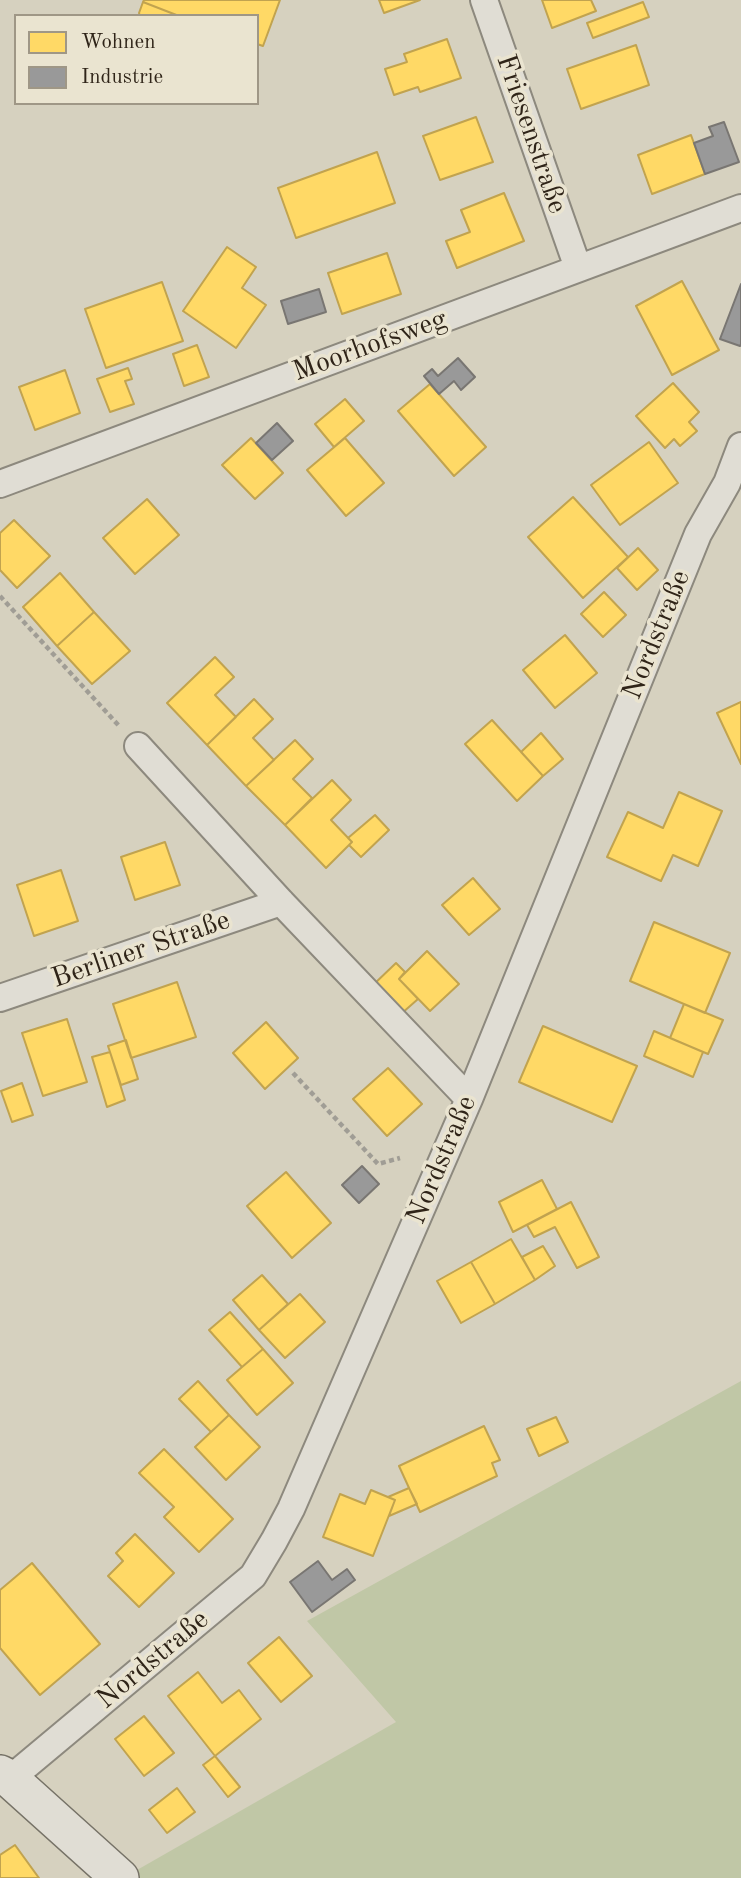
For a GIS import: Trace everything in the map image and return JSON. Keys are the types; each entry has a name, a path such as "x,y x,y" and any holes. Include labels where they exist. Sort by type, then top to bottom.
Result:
{"street":[{"name":"Friesenstraße","path":"484,0 578,268"},
{"name":"Moorhofsweg","path":"0,484 741,208"},
{"name":"Nordstraße","path":"5,1777 253,1576 275,1541 469,1099 698,534 727,482 741,446"},
{"path":"138,746 281,902 469,1099"},
{"name":"Berliner Straße","path":"0,999 281,902"},
{"path":"5,1777 120,1878"}],"path":[{"path":"0,596 138,746"},
{"path":"293,1073 378,1164 400,1158"}],"green space":[{"path":"741,1381 741,1878 134,1878 130,1874 396,1722 307,1621"}],"building: Wohnen":[{"path":"280,0 263,46 259,45 259,14 174,14 143,2"},
{"path":"379,0 420,0 384,13"},
{"path":"542,0 591,0 596,11 552,28"},
{"path":"143,2 174,14 139,14"},
{"path":"643,2 649,17 593,38 587,23"},
{"path":"447,39 461,78 420,92 418,87 394,95 385,69 407,62 404,54"},
{"path":"636,45 649,85 581,109 567,69"},
{"path":"476,117 493,162 440,180 423,136"},
{"path":"691,135 705,174 652,194 638,155"},
{"path":"377,152 395,203 296,238 278,188"},
{"path":"504,193 524,241 457,268 446,241 470,232 461,210"},
{"path":"227,247 256,267 242,288 266,305 236,348 183,311"},
{"path":"387,253 401,294 342,314 328,273"},
{"path":"682,281 719,350 672,375 636,306"},
{"path":"162,282 183,341 106,368 85,309"},
{"path":"197,345 209,377 184,386 173,354"},
{"path":"128,368 132,379 125,381 134,404 110,412 97,379"},
{"path":"65,370 80,413 35,430 19,387"},
{"path":"673,383 699,412 689,422 697,431 680,446 674,439 665,448 636,416"},
{"path":"430,384 486,447 454,476 398,411"},
{"path":"345,399 364,421 334,447 315,424"},
{"path":"251,438 283,473 255,499 222,465"},
{"path":"345,438 384,483 346,516 307,470"},
{"path":"649,442 678,483 620,525 591,485"},
{"path":"573,497 628,557 583,598 528,537"},
{"path":"147,499 179,535 135,574 103,538"},
{"path":"14,520 50,556 17,588 0,570 0,533"},
{"path":"638,548 658,570 637,590 617,568"},
{"path":"60,573 94,612 57,646 23,607"},
{"path":"604,592 626,615 603,637 581,614"},
{"path":"94,612 130,651 92,684 57,646"},
{"path":"565,635 597,673 555,708 523,670"},
{"path":"215,657 234,677 215,695 236,717 207,745 167,703"},
{"path":"254,699 273,719 253,738 274,760 246,786 207,745"},
{"path":"741,702 741,764 717,713"},
{"path":"492,720 543,776 517,801 465,744"},
{"path":"541,733 563,759 543,776 521,752"},
{"path":"295,740 313,759 293,779 312,798 285,825 246,786"},
{"path":"332,780 351,800 331,820 352,842 326,868 285,825"},
{"path":"679,792 722,811 698,866 673,855 661,881 607,857 628,812 663,828"},
{"path":"375,815 389,830 361,857 349,845 352,842 348,838"},
{"path":"165,842 180,885 135,900 121,857"},
{"path":"61,870 78,921 34,936 17,885"},
{"path":"473,878 500,909 469,935 442,905"},
{"path":"654,922 730,953 705,1013 630,981"},
{"path":"427,951 459,984 430,1011 399,979"},
{"path":"396,963 405,972 399,979 418,999 401,1014 372,986"},
{"path":"177,982 196,1037 131,1058 113,1004"},
{"path":"684,1004 723,1020 708,1054 670,1038"},
{"path":"67,1019 87,1082 43,1096 22,1033"},
{"path":"266,1022 298,1058 265,1089 233,1053"},
{"path":"543,1026 637,1066 612,1122 519,1082"},
{"path":"654,1031 703,1052 693,1077 644,1056"},
{"path":"126,1040 138,1079 121,1085 108,1046"},
{"path":"110,1052 125,1100 107,1107 92,1057"},
{"path":"388,1068 422,1104 387,1136 353,1099"},
{"path":"22,1083 33,1115 12,1122 1,1091"},
{"path":"286,1172 331,1223 292,1258 247,1206"},
{"path":"542,1180 557,1209 513,1232 499,1202"},
{"path":"571,1202 599,1257 577,1268 555,1227 534,1237 527,1225"},
{"path":"511,1239 535,1280 495,1304 471,1262"},
{"path":"543,1246 555,1266 535,1280 522,1257"},
{"path":"471,1262 495,1304 461,1323 437,1281"},
{"path":"262,1275 288,1304 259,1330 233,1300"},
{"path":"300,1294 325,1322 285,1358 259,1330"},
{"path":"230,1312 263,1349 242,1367 209,1330"},
{"path":"263,1349 293,1383 257,1415 227,1380"},
{"path":"198,1381 229,1415 211,1432 179,1399"},
{"path":"229,1415 260,1447 226,1480 195,1447"},
{"path":"556,1417 568,1442 539,1456 527,1429"},
{"path":"484,1426 500,1460 492,1463 497,1476 420,1512 399,1466"},
{"path":"164,1449 233,1519 199,1552 164,1517 174,1507 139,1473"},
{"path":"409,1488 417,1504 389,1516 395,1500 388,1497"},
{"path":"371,1490 395,1500 373,1556 323,1537 340,1494 365,1504"},
{"path":"135,1534 174,1573 139,1607 108,1576 123,1561 116,1553"},
{"path":"32,1563 100,1644 40,1695 0,1648 0,1590"},
{"path":"279,1637 312,1676 281,1702 248,1663"},
{"path":"198,1672 222,1703 239,1690 261,1719 215,1756 168,1696"},
{"path":"144,1716 174,1753 144,1776 115,1739"},
{"path":"215,1756 240,1787 228,1797 203,1765"},
{"path":"177,1788 195,1812 167,1833 149,1810"},
{"path":"15,1845 39,1878 0,1878 0,1855"}],"building: Industrie":[{"path":"724,122 739,162 705,174 694,143 713,136 709,127"},
{"path":"741,284 741,344 740,346 720,339"},
{"path":"319,289 326,312 288,324 281,301"},
{"path":"458,358 475,377 461,390 454,381 439,394 424,376 432,369 438,376"},
{"path":"277,423 293,441 272,460 256,443"},
{"path":"362,1166 379,1184 359,1203 342,1185"},
{"path":"318,1561 332,1580 347,1569 355,1580 312,1612 290,1582"}]}
